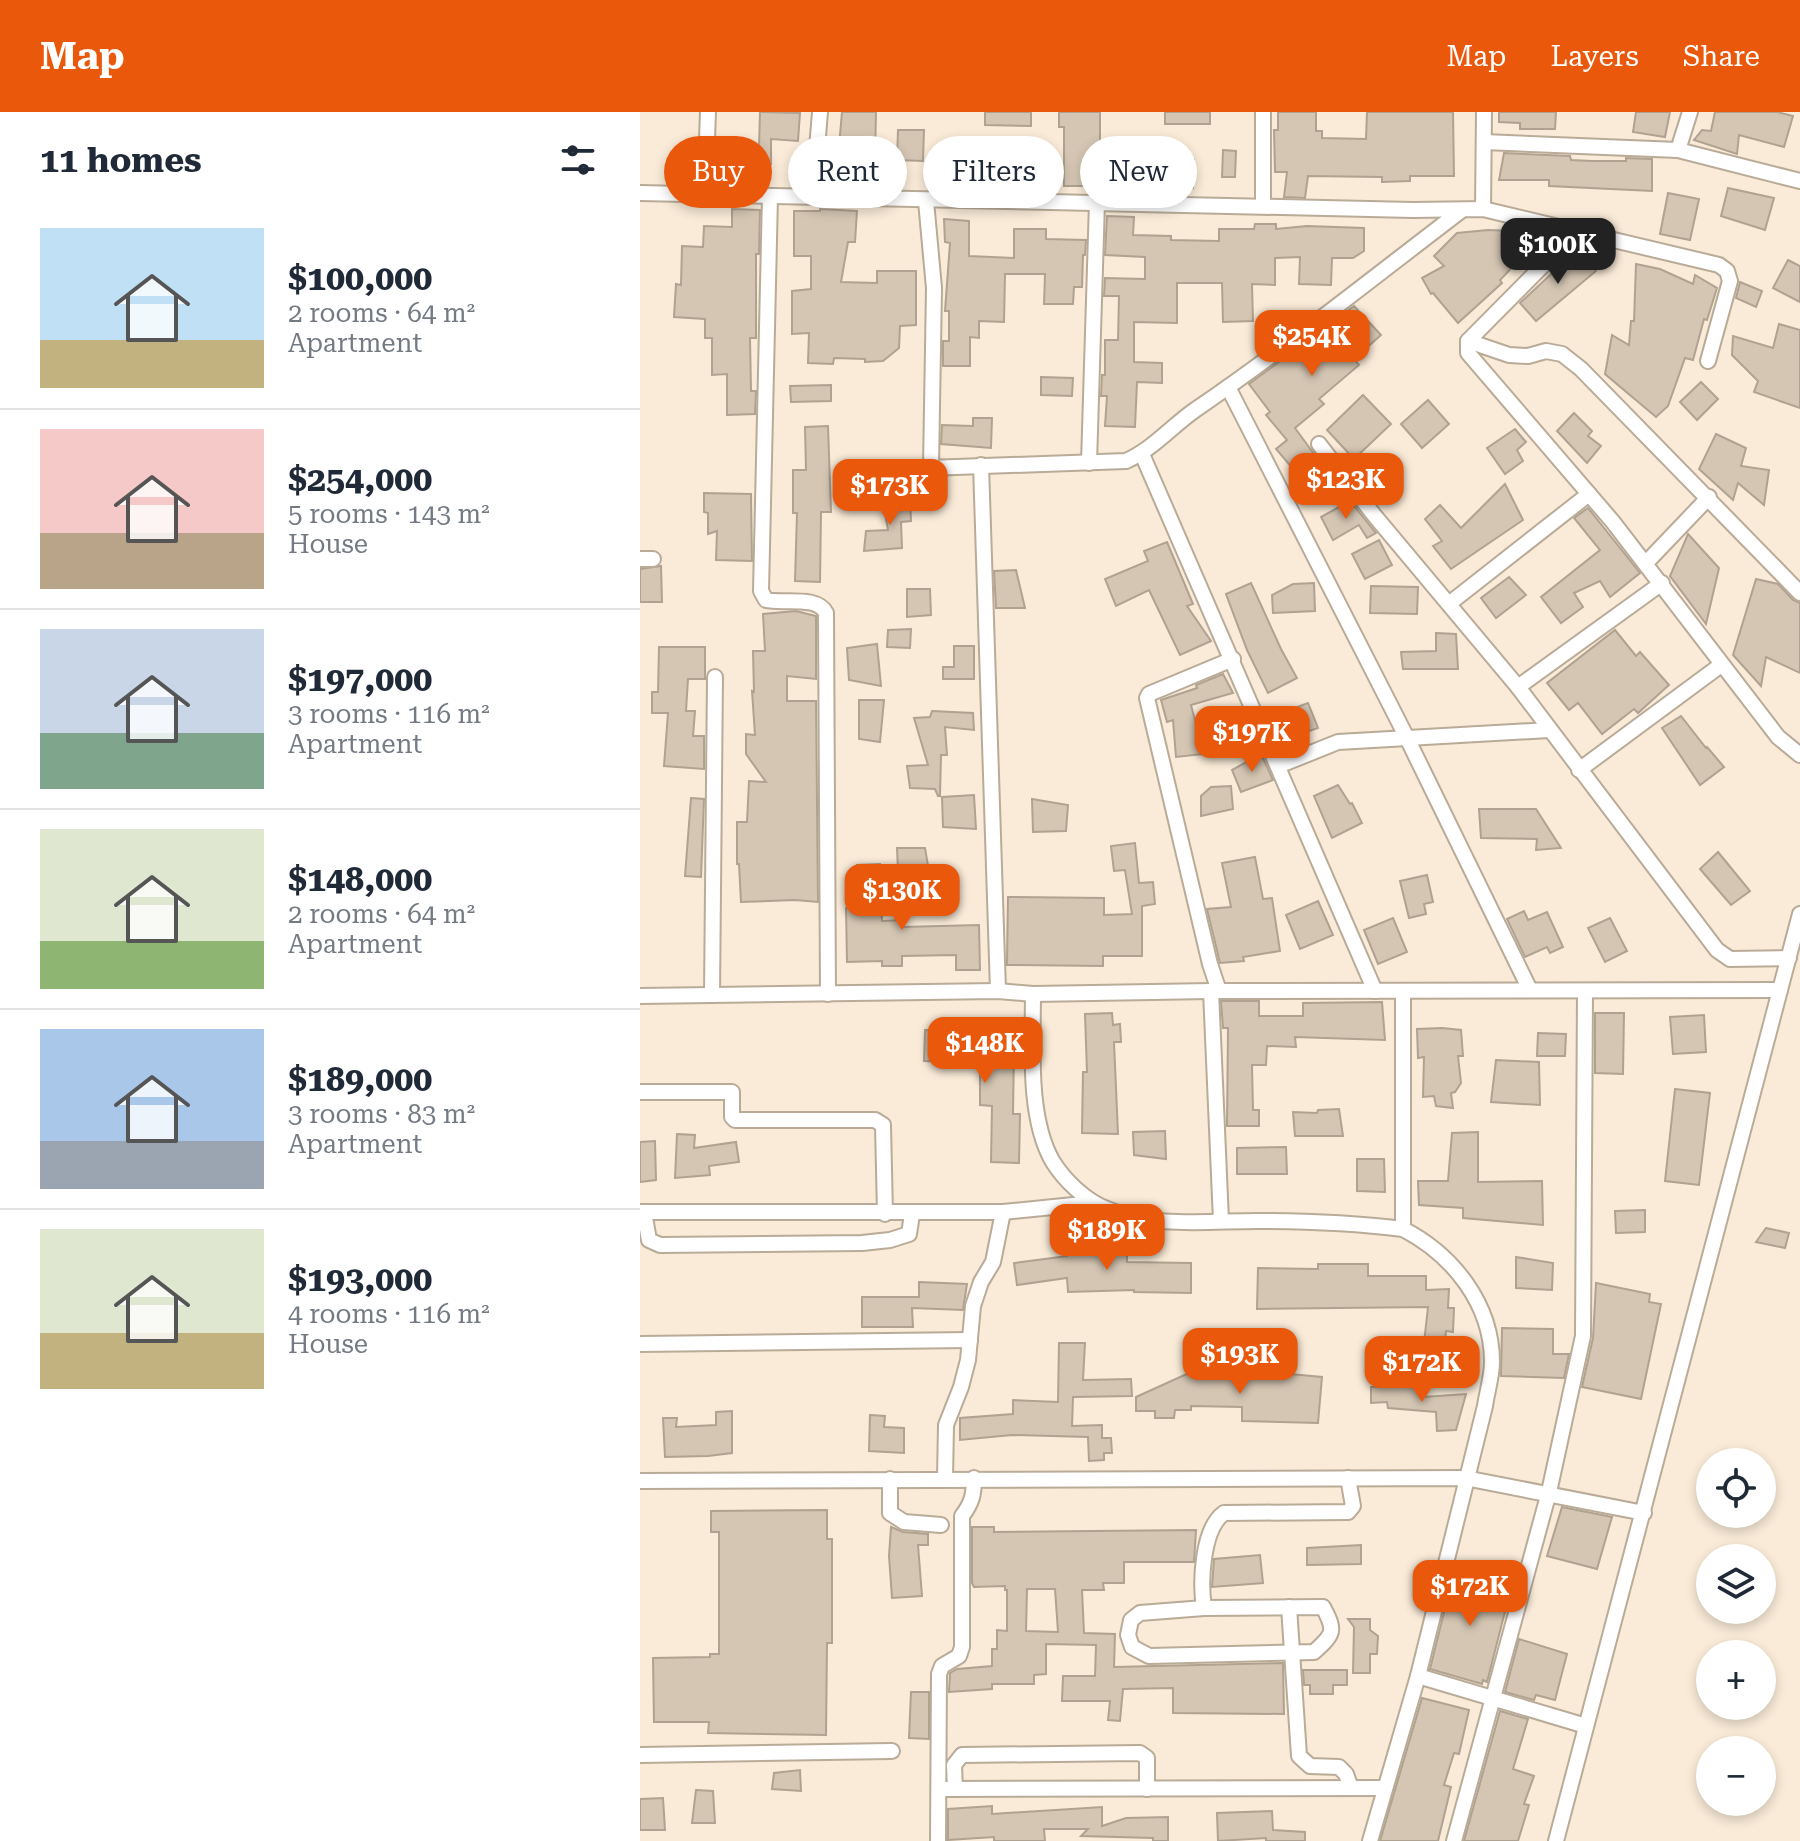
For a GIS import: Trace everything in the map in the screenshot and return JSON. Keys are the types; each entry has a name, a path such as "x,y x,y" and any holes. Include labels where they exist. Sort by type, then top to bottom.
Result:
{"street":[{"path":"707,136 708,112"},
{"path":"818,136 820,112"},
{"path":"1263,112 1263,205"},
{"path":"1483,209 1484,112"},
{"path":"1678,150 1690,112"},
{"path":"1484,142 1678,150 1800,181"},
{"path":"640,193 664,193"},
{"path":"1197,204 1483,209 1719,265 1727,271 1730,281 1708,361"},
{"path":"770,208 761,591 766,600 816,603 826,613 828,994"},
{"path":"927,208 934,288 931,467"},
{"path":"1089,463 1097,208"},
{"path":"873,470 1126,461 1142,454 1179,421 1462,210"},
{"path":"1578,230 1468,341 1468,353 1646,563 1778,737 1800,755"},
{"path":"1468,341 1509,355 1528,356 1546,351 1562,354 1581,369 1709,497 1800,593"},
{"path":"1228,387 1407,738 1530,990"},
{"path":"1319,444 1374,515 1518,687 1717,950 1730,959 1789,958"},
{"path":"1142,454 1375,991"},
{"path":"981,465 998,991"},
{"path":"1450,603 1589,494"},
{"path":"1646,563 1709,497"},
{"path":"1518,687 1662,583"},
{"path":"1221,1221 1215,991 1147,698 1149,694 1233,659"},
{"path":"1579,770 1721,665"},
{"path":"712,995 715,677"},
{"path":"1278,766 1338,742 1549,730"},
{"path":"1556,1841 1800,914"},
{"path":"640,996 998,991 1033,994 1780,990"},
{"path":"1403,991 1403,1229"},
{"path":"1454,1841 1549,1492 1583,1336 1585,992"},
{"path":"1033,994 1034,1084 1044,1139 1053,1161 1093,1203 1110,1211 1150,1219 1305,1221 1403,1229 1446,1260 1474,1294 1487,1322 1492,1363 1485,1406 1418,1676 1370,1841"},
{"path":"640,1092 732,1092 732,1117 735,1120 875,1120 883,1125 885,1139 885,1214"},
{"path":"912,1214 909,1234 890,1240 815,1245 660,1245 649,1240 642,1212 912,1214 1003,1212 1093,1203"},
{"path":"945,1478 946,1425 961,1387 973,1306 981,1282 993,1262 1003,1212"},
{"path":"640,1344 970,1340"},
{"path":"938,1841 939,1674 942,1666 954,1660 961,1651 962,1516 974,1494 974,1478"},
{"path":"1204,1608 1202,1568 1217,1518 1224,1513 1348,1512 1353,1506 1348,1478"},
{"path":"640,1481 1465,1478 1644,1513"},
{"path":"890,1479 890,1513 904,1522 941,1525"},
{"path":"1289,1607 1299,1756 1310,1766 1339,1767 1346,1774 1351,1788"},
{"path":"1323,1607 1332,1625 1330,1637 1314,1652 1149,1656 1132,1647 1128,1635 1131,1620 1140,1613 1204,1608 1323,1607"},
{"path":"1418,1676 1586,1726"},
{"path":"640,1755 892,1751"},
{"path":"955,1789 954,1765 962,1755 1124,1753 1145,1755 1147,1789"},
{"path":"939,1789 1385,1788"}],"building":[{"path":"760,112 800,113 798,136 788,136 788,140 759,136"},
{"path":"842,112 876,112 875,136 840,136"},
{"path":"985,112 1031,112 1031,126 985,125"},
{"path":"1059,112 1100,112 1100,136 1080,136 1080,186 1064,186 1064,127 1059,127"},
{"path":"1165,112 1210,112 1210,124 1165,124"},
{"path":"1278,112 1316,112 1316,131 1322,131 1322,138 1366,139 1367,112 1453,112 1454,176 1410,176 1410,181 1382,182 1382,177 1308,176 1305,198 1284,197 1287,172 1275,172 1274,130 1278,130"},
{"path":"1499,112 1556,112 1555,129 1520,129 1520,123 1499,122"},
{"path":"1636,112 1670,112 1665,137 1633,132"},
{"path":"1715,112 1777,112 1793,116 1784,147 1739,135 1737,154 1694,140 1702,130 1711,131"},
{"path":"898,130 924,130 923,161 907,160 907,136 898,136"},
{"path":"1223,150 1236,151 1235,177 1222,177"},
{"path":"1504,153 1570,156 1571,160 1592,161 1652,159 1652,191 1549,186 1549,180 1499,180"},
{"path":"1728,188 1774,198 1765,230 1721,216"},
{"path":"1668,193 1699,199 1690,240 1660,234"},
{"path":"732,209 760,210 759,254 756,254 756,338 750,338 751,391 756,391 755,414 727,415 727,374 712,375 712,338 705,338 705,319 674,317 676,284 681,285 682,246 703,247 704,226 732,227"},
{"path":"794,211 857,211 855,242 848,242 841,282 877,283 877,271 916,271 916,325 900,326 899,348 883,361 834,358 833,364 808,363 809,333 792,334 792,291 811,289 811,256 794,256"},
{"path":"1107,216 1134,217 1133,235 1171,236 1171,240 1219,241 1219,229 1254,229 1255,224 1276,224 1276,229 1307,226 1364,228 1364,251 1353,258 1332,258 1331,285 1299,284 1300,257 1275,258 1275,285 1252,284 1253,321 1223,322 1222,283 1177,283 1177,323 1134,322 1134,362 1162,363 1162,383 1137,382 1135,427 1105,426 1107,396 1101,396 1102,375 1105,375 1105,340 1118,340 1119,296 1104,296 1105,278 1145,279 1145,257 1105,255"},
{"path":"944,219 969,221 969,256 1014,258 1014,229 1046,229 1046,239 1086,240 1082,287 1074,287 1073,304 1044,304 1045,274 1005,274 1004,322 979,321 979,338 970,337 970,366 943,366 943,341 949,341 949,311 945,311 950,243 945,242"},
{"path":"1488,230 1537,232 1547,244 1526,260 1523,256 1500,280 1502,283 1458,323 1431,294 1422,278 1444,266 1434,256 1457,233"},
{"path":"1577,250 1596,271 1536,321 1520,303"},
{"path":"1788,260 1800,266 1800,302 1773,288"},
{"path":"1636,264 1660,269 1693,284 1695,275 1717,288 1707,320 1704,319 1693,360 1685,358 1668,406 1656,417 1605,374 1612,335 1629,345 1631,321 1634,321"},
{"path":"1740,282 1762,291 1756,307 1736,298"},
{"path":"1354,306 1381,335 1354,359 1359,365 1319,399 1324,404 1295,428 1314,454 1294,470 1276,449 1287,440 1266,415 1270,412 1249,384"},
{"path":"1779,324 1800,330 1800,408 1754,392 1758,381 1732,355 1733,336 1773,348"},
{"path":"1041,377 1073,378 1072,396 1041,395"},
{"path":"1701,382 1718,399 1697,420 1680,402"},
{"path":"831,385 831,401 791,402 790,386"},
{"path":"1363,395 1391,424 1354,459 1327,430"},
{"path":"1428,400 1449,424 1422,448 1401,424"},
{"path":"1574,413 1592,431 1588,436 1601,446 1587,463 1557,431"},
{"path":"973,418 992,418 991,448 941,444 942,425 973,426"},
{"path":"828,426 831,512 821,512 820,582 795,581 797,513 793,513 793,470 806,470 805,427"},
{"path":"1515,429 1526,442 1517,450 1523,461 1505,474 1487,448"},
{"path":"1716,434 1746,448 1741,466 1769,470 1764,505 1738,483 1733,500 1699,469"},
{"path":"1505,484 1523,520 1451,569 1433,546 1442,541 1425,519 1440,505 1461,528"},
{"path":"704,493 751,494 752,561 716,560 717,531 708,534"},
{"path":"910,499 911,521 901,522 902,548 864,551 866,531 888,530 883,501"},
{"path":"1350,501 1376,533 1367,538 1359,525 1333,540 1321,517"},
{"path":"1588,508 1640,573 1610,597 1600,581 1574,593 1583,607 1561,623 1541,597 1600,550 1574,518"},
{"path":"1688,534 1719,568 1706,624 1670,576"},
{"path":"1379,540 1392,565 1365,579 1352,554"},
{"path":"1167,542 1193,604 1187,606 1211,641 1180,655 1149,590 1116,606 1105,579 1148,561 1144,551"},
{"path":"661,566 662,602 640,602 640,569"},
{"path":"1016,570 1025,608 996,608 994,571"},
{"path":"1509,577 1526,595 1496,618 1481,598"},
{"path":"1756,579 1778,584 1800,603 1800,673 1766,657 1761,686 1733,655"},
{"path":"1251,583 1297,678 1268,693 1247,650 1226,594"},
{"path":"1314,583 1315,611 1273,613 1272,595 1293,584"},
{"path":"1371,586 1418,587 1417,614 1370,613"},
{"path":"907,589 930,589 931,615 907,617"},
{"path":"796,611 816,616 816,679 787,676 787,701 816,701 818,902 741,902 737,822 747,822 749,781 766,782 746,754 746,734 755,735 753,651 765,651 763,614"},
{"path":"911,629 910,648 887,647 888,630"},
{"path":"1615,630 1636,656 1640,652 1669,685 1638,713 1634,709 1602,734 1578,703 1569,710 1547,683"},
{"path":"1436,633 1456,634 1458,669 1403,669 1401,652 1436,651"},
{"path":"877,644 881,686 849,680 847,648"},
{"path":"954,646 974,646 974,679 943,679 943,667 954,667"},
{"path":"659,647 705,647 705,679 688,679 686,711 695,711 693,736 704,736 704,769 664,766 668,713 652,713 652,692 658,692"},
{"path":"1223,674 1233,693 1191,705 1204,754 1176,757 1173,720 1167,722 1161,700 1197,688 1196,685"},
{"path":"859,700 884,700 880,742 859,739"},
{"path":"1308,703 1318,728 1287,739 1278,714"},
{"path":"932,711 973,713 974,730 945,727 947,755 941,755 940,796 935,789 910,788 907,766 928,765 914,718 930,717"},
{"path":"1681,716 1724,767 1700,785 1662,728"},
{"path":"1261,754 1273,780 1241,792 1232,770"},
{"path":"1338,785 1362,823 1332,838 1314,796"},
{"path":"1231,786 1233,809 1201,816 1201,796 1211,787"},
{"path":"974,795 976,829 943,827 942,797"},
{"path":"691,798 704,799 701,877 685,876"},
{"path":"1032,799 1068,805 1066,831 1033,832"},
{"path":"1479,809 1536,809 1561,848 1536,850 1537,839 1481,838"},
{"path":"1135,843 1139,883 1153,882 1155,904 1142,906 1142,956 1103,956 1103,966 1007,965 1008,897 1104,898 1104,915 1132,914 1125,870 1114,871 1111,846"},
{"path":"897,848 925,848 929,871 898,872"},
{"path":"1718,852 1750,891 1731,905 1700,869"},
{"path":"1255,857 1263,899 1272,898 1280,951 1243,957 1244,961 1220,963 1207,909 1231,907 1222,863"},
{"path":"880,864 882,921 901,920 901,927 979,925 980,970 956,970 956,955 902,956 902,966 882,966 882,961 847,962 846,908 860,906 857,865"},
{"path":"1427,875 1433,902 1424,904 1426,914 1409,918 1400,881"},
{"path":"1318,901 1333,935 1300,949 1286,915"},
{"path":"1524,911 1528,920 1547,912 1563,947 1550,953 1547,947 1525,957 1507,919"},
{"path":"1393,918 1407,952 1378,964 1364,930"},
{"path":"1610,918 1627,951 1605,962 1588,928"},
{"path":"1221,1001 1259,1001 1259,1016 1303,1016 1303,1003 1382,1002 1385,1040 1295,1037 1296,1047 1267,1046 1266,1065 1252,1065 1253,1110 1259,1110 1259,1126 1227,1126 1228,1028 1223,1028"},
{"path":"1112,1013 1113,1025 1120,1024 1121,1042 1114,1042 1118,1134 1082,1133 1083,1072 1087,1072 1085,1014"},
{"path":"1595,1013 1624,1013 1623,1074 1595,1073"},
{"path":"1704,1015 1706,1052 1673,1054 1670,1017"},
{"path":"1417,1029 1461,1030 1463,1056 1458,1056 1461,1083 1451,1093 1453,1108 1436,1106 1434,1096 1423,1097 1424,1057 1418,1058"},
{"path":"925,1030 978,1032 978,1050 1014,1050 1013,1114 1020,1114 1019,1163 991,1162 992,1106 980,1105 980,1062 924,1061"},
{"path":"1538,1033 1566,1034 1565,1056 1537,1056"},
{"path":"1496,1060 1539,1062 1540,1105 1491,1102"},
{"path":"1675,1089 1710,1093 1699,1185 1665,1181"},
{"path":"1339,1109 1343,1136 1295,1136 1293,1112 1317,1113 1318,1110"},
{"path":"1165,1131 1166,1159 1134,1155 1133,1132"},
{"path":"1478,1132 1478,1182 1542,1181 1543,1225 1463,1218 1463,1208 1419,1205 1418,1181 1448,1181 1452,1133"},
{"path":"677,1134 695,1135 694,1148 736,1142 739,1162 709,1166 710,1175 675,1178"},
{"path":"655,1141 656,1180 640,1182 640,1142"},
{"path":"1286,1147 1287,1174 1237,1174 1237,1148"},
{"path":"1357,1159 1384,1159 1385,1192 1357,1191"},
{"path":"1645,1210 1645,1232 1616,1233 1615,1211"},
{"path":"1766,1228 1789,1233 1785,1248 1756,1242"},
{"path":"1127,1247 1127,1262 1191,1263 1191,1293 1134,1290 1068,1292 1067,1278 1017,1285 1014,1263 1067,1256 1067,1248"},
{"path":"1516,1257 1553,1263 1552,1290 1516,1288"},
{"path":"1318,1264 1368,1264 1368,1276 1426,1276 1426,1290 1449,1289 1448,1308 1454,1308 1453,1332 1446,1331 1445,1344 1424,1343 1428,1307 1257,1309 1258,1268 1318,1269"},
{"path":"919,1282 967,1284 963,1310 912,1308 913,1327 862,1327 862,1297 919,1297"},
{"path":"1596,1283 1650,1294 1649,1302 1661,1304 1641,1399 1582,1387 1593,1338"},
{"path":"1502,1328 1553,1329 1553,1354 1569,1354 1564,1378 1501,1376"},
{"path":"1059,1343 1085,1343 1083,1380 1131,1379 1132,1396 1073,1397 1072,1426 1102,1425 1102,1438 1111,1438 1112,1453 1104,1453 1104,1460 1089,1461 1088,1437 1012,1435 960,1440 960,1418 1013,1414 1013,1400 1058,1402"},
{"path":"1191,1372 1322,1377 1318,1423 1242,1421 1242,1407 1191,1406 1191,1410 1175,1410 1174,1418 1155,1418 1155,1411 1136,1411 1136,1397"},
{"path":"1371,1387 1424,1387 1423,1397 1466,1394 1456,1430 1437,1431 1436,1412 1388,1408 1387,1402 1371,1403"},
{"path":"732,1411 732,1453 665,1457 663,1418 677,1418 676,1427 716,1425 716,1412"},
{"path":"870,1415 885,1416 884,1427 904,1428 904,1453 869,1451"},
{"path":"1562,1507 1612,1517 1597,1569 1547,1556"},
{"path":"827,1510 827,1539 832,1539 832,1643 827,1643 826,1735 708,1733 709,1722 654,1722 653,1658 710,1657 710,1654 719,1654 719,1532 711,1532 711,1511"},
{"path":"891,1527 903,1532 928,1534 928,1545 918,1545 922,1596 892,1598 889,1556"},
{"path":"972,1527 994,1527 994,1532 1196,1530 1194,1562 1124,1562 1124,1583 1103,1583 1104,1590 1082,1590 1084,1633 1115,1634 1114,1667 1283,1663 1284,1714 1173,1713 1173,1688 1123,1689 1120,1721 1108,1720 1110,1701 1062,1701 1063,1676 1095,1676 1096,1645 1046,1644 1046,1674 1034,1675 1034,1684 992,1684 992,1689 949,1692 950,1673 957,1669 992,1666 992,1649 997,1649 997,1630 1007,1631 1005,1586 974,1587","holes":["1027,1589 1055,1589 1058,1632 1026,1631"]},
{"path":"1361,1545 1361,1564 1307,1565 1307,1548"},
{"path":"1260,1555 1263,1583 1212,1587 1214,1559"},
{"path":"1454,1572 1511,1588 1487,1682 1483,1680 1482,1684 1430,1669"},
{"path":"1348,1619 1370,1619 1370,1630 1378,1636 1377,1654 1370,1654 1370,1673 1353,1673 1354,1627"},
{"path":"1519,1639 1567,1654 1555,1700 1536,1695 1534,1700 1505,1692"},
{"path":"1303,1670 1347,1670 1347,1685 1333,1685 1333,1694 1310,1694 1310,1685 1304,1685"},
{"path":"911,1692 929,1692 929,1739 909,1738"},
{"path":"1422,1698 1469,1710 1459,1754 1454,1753 1444,1785 1451,1787 1438,1841 1380,1841"},
{"path":"1500,1711 1528,1719 1513,1769 1534,1776 1524,1804 1529,1805 1518,1841 1464,1841"},
{"path":"800,1770 801,1791 772,1789 774,1773"},
{"path":"696,1790 713,1791 715,1823 692,1823"},
{"path":"663,1798 665,1830 640,1830 640,1799"},
{"path":"992,1806 992,1814 1102,1807 1102,1826 1126,1818 1168,1817 1168,1841 1081,1836 1088,1829 1044,1829 1045,1841 994,1841 994,1837 948,1840 948,1809"},
{"path":"1272,1811 1273,1830 1305,1832 1305,1841 1266,1841 1266,1838 1218,1841 1217,1813"}]}
